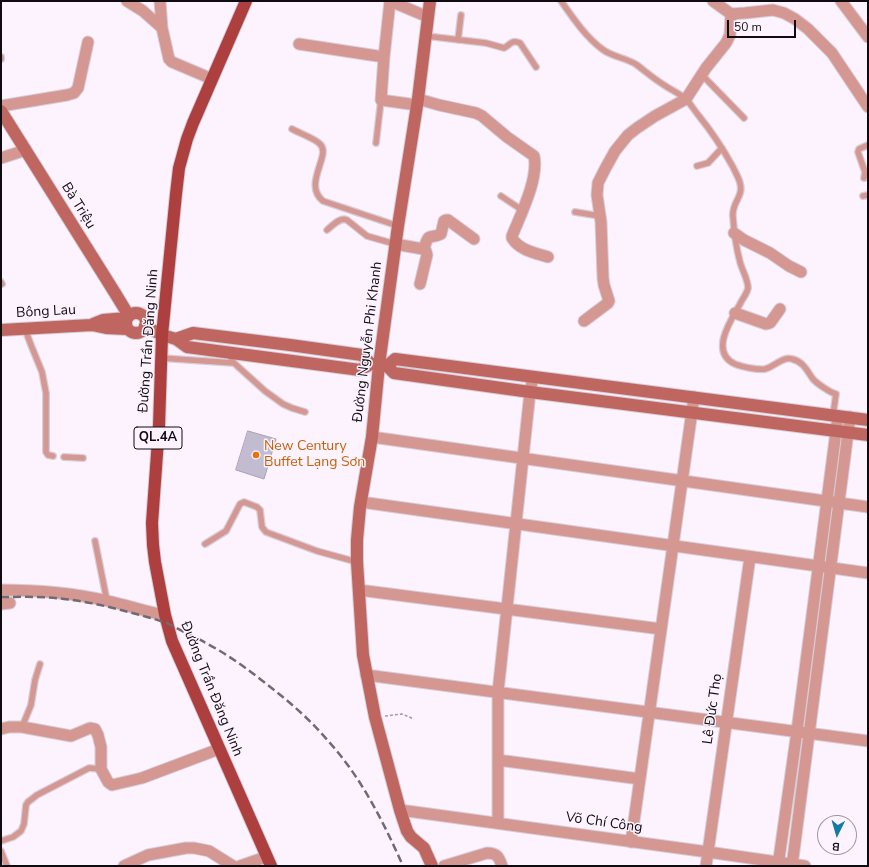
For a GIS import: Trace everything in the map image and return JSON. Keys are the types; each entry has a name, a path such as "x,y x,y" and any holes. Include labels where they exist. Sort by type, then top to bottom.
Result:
{"main road":[{"name":"Đường Trần Đăng Ninh","path":"246,1 187,139 179,168 162,335 159,426 152,530 153,550 165,615 172,640 268,861"}],"street":[{"path":"126,1 147,15 162,28"},
{"path":"160,1 162,28 169,59 172,62 212,79"},
{"path":"428,17 390,1 381,100 439,105 482,116 507,137 532,154 535,162 533,177 512,236 513,240 523,248 548,257"},
{"name":"Đường Nguyễn Phi Khanh","path":"430,1 417,102 395,244 379,365 372,437 361,502 358,528 357,562 366,675 375,717 407,831 411,837 424,848 432,866"},
{"path":"713,1 731,14 746,14 773,10 784,13 795,19 808,28 832,54 868,107"},
{"path":"841,1 868,38"},
{"path":"584,321 609,301 604,285 602,232 597,200 597,187 605,169 615,151 628,135 655,116 686,99 706,68 726,44 730,35 731,14"},
{"path":"1,106 74,93 78,88 88,42"},
{"path":"299,44 384,57"},
{"name":"Bà Triệu","path":"1,111 111,286 128,321"},
{"path":"1,158 26,150"},
{"path":"420,284 427,255 424,249 428,238 441,234 444,221 448,220 474,239"},
{"path":"734,233 801,272"},
{"path":"395,244 424,249"},
{"path":"735,313 766,324 770,323 780,309"},
{"name":"Bông Lau","path":"1,330 92,325 106,328 128,321 132,314 139,314 146,322 145,326 162,335"},
{"path":"176,339 193,333 290,345 362,355 394,373 530,392 868,435"},
{"path":"162,335 176,339 187,347 231,358 360,370 396,359 868,420"},
{"path":"498,823 498,692 530,392 533,377"},
{"path":"631,842 694,397"},
{"path":"778,864 836,431 835,416"},
{"path":"792,865 850,418"},
{"path":"372,437 868,507"},
{"path":"361,502 868,573"},
{"name":"Lê Đức Thọ","path":"706,866 750,556"},
{"path":"1,590 48,592 107,601 165,615"},
{"path":"359,590 661,629"},
{"path":"366,675 868,740"},
{"path":"1,729 22,727 71,736 90,728 94,729 98,735 101,747 101,769 108,782 112,785 142,778 219,749"},
{"path":"498,760 640,779"},
{"name":"Võ Chí Công","path":"400,810 708,852 778,864 805,866"},
{"path":"124,866 148,855 186,848 209,851 233,866"},
{"path":"444,866 487,853 498,856 502,866"},
{"path":"240,866 268,861"}],"lane":[{"path":"561,1 587,35 604,50 637,65 686,99 722,148 736,173 741,191 733,210 734,233 740,263 748,287 728,327 723,342 722,347 728,360 741,366 760,369 765,369 786,359 791,358 795,360 807,369 815,382 828,391 836,394 835,416"},
{"path":"458,40 461,15"},
{"path":"426,36 486,43 503,48 511,42 518,42 536,67"},
{"path":"702,75 744,118"},
{"path":"376,143 381,100"},
{"path":"292,129 320,143 323,147 324,150 318,169 316,188 317,195 323,202 398,226"},
{"path":"864,178 864,172 858,152 868,145"},
{"path":"697,166 708,163 722,148"},
{"path":"501,196 522,210"},
{"path":"575,212 600,216"},
{"path":"327,230 341,219 345,219 367,236 395,244"},
{"path":"25,328 42,372 46,403 46,452 48,455 53,456"},
{"path":"161,358 231,358 252,380 283,404 305,412"},
{"path":"64,457 83,458"},
{"path":"205,544 226,532 240,504 244,502 257,507 260,510 262,527 266,532 317,551 357,562"},
{"path":"95,541 107,601"},
{"path":"22,727 31,704 35,680 40,664"},
{"path":"1,841 13,837 21,831 24,824 26,805 37,794 89,768 101,769"},
{"path":"1,851 7,866"}],"path":[{"path":"375,717 402,714 414,719"}],"building":[{"name":"New Century Buffet Lạng Sơn","path":"248,431 276,439 264,479 236,470"}],"railway":[{"path":"1,597 40,597 85,602 167,623 215,648 251,672 296,709 321,733 341,756 371,801 403,866"}],"place":[{"name":"New Century Buffet Lạng Sơn","path":"256,455"}]}
